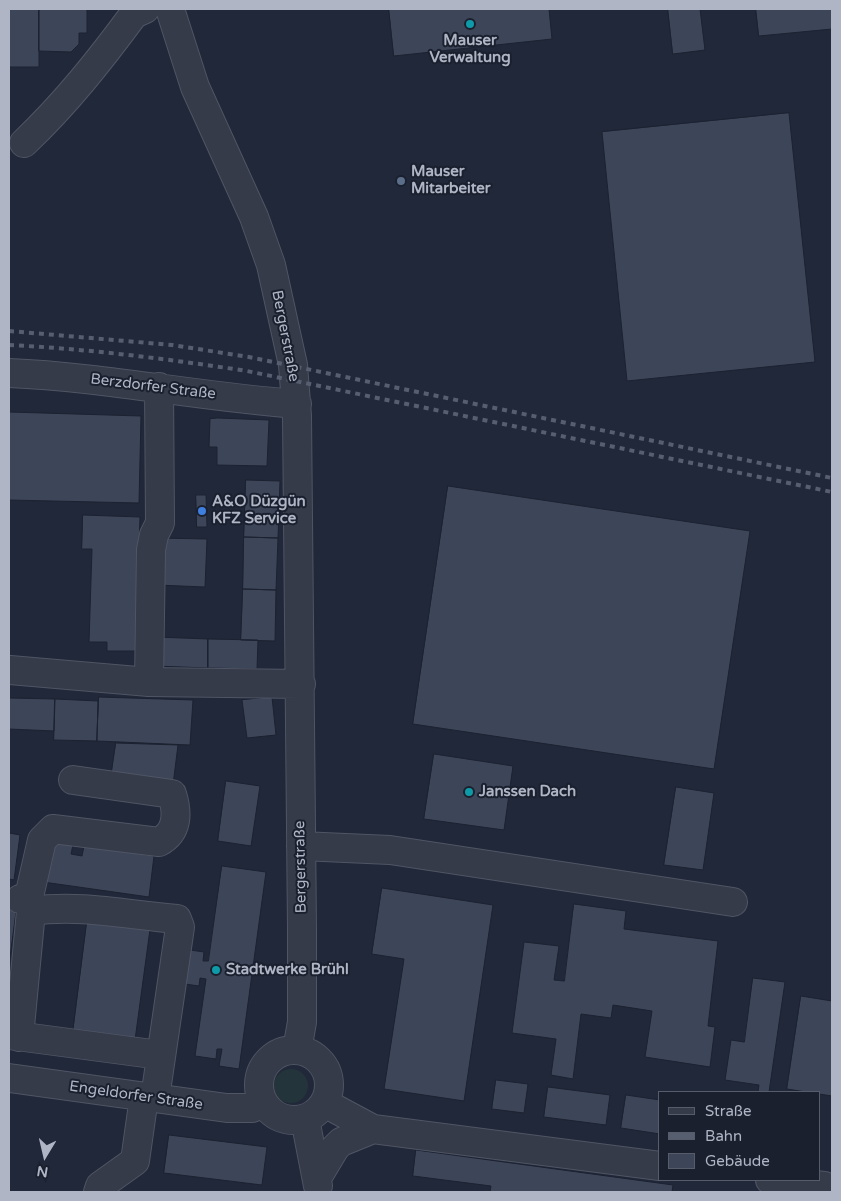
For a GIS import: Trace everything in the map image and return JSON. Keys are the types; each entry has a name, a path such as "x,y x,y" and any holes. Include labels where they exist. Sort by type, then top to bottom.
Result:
{"street":[{"path":"24,142 53,116 84,81 134,14 145,9"},
{"name":"Bergerstraße","path":"170,9 195,87 254,217 271,265 293,365 296,404 301,684 302,1022 297,1050"},
{"name":"Berzdorfer Straße","path":"9,373 84,378 245,400 296,404"},
{"path":"149,682 151,550 154,535 160,523 159,387"},
{"path":"10,670 149,682 301,684"},
{"path":"73,780 172,794 177,810 174,828 167,838 159,842 53,829 42,840 22,903 14,1036 160,1055"},
{"path":"301,846 390,850 733,902"},
{"path":"22,903 68,908 106,909 177,919 180,927 160,1055 135,1161 100,1186 98,1192"},
{"path":"297,1050 310,1054 320,1062 327,1073 329,1087 326,1100 314,1115 304,1119 286,1120 276,1116 263,1103 258,1091 258,1078 272,1056 284,1051 297,1050"},
{"name":"Engeldorfer Straße","path":"9,1078 227,1108 252,1108 263,1103"},
{"path":"326,1100 332,1107 373,1130 658,1166"},
{"path":"304,1119 318,1185"},
{"path":"318,1185 335,1148 341,1142 373,1130"},
{"path":"779,1181 824,1186"}],"shaded area":[{"path":"291,1069 298,1070 303,1074 307,1079 307,1093 303,1098 298,1102 291,1103 284,1102 279,1098 275,1093 274,1086 275,1079 279,1074 284,1070"}],"building":[{"path":"9,9 39,9 39,67 9,67"},
{"path":"39,9 87,9 87,33 79,33 79,44 71,52 39,51"},
{"name":"Mauser Verwaltung","path":"389,9 549,9 552,39 394,56"},
{"path":"668,9 700,9 705,50 673,54"},
{"path":"756,9 832,9 832,29 759,36"},
{"path":"789,113 815,362 627,381 602,132"},
{"path":"9,412 141,416 139,503 9,500"},
{"path":"210,419 269,420 267,466 217,465 217,447 209,447"},
{"path":"246,480 280,481 278,538 244,537"},
{"path":"448,486 750,531 714,769 413,724"},
{"name":"A&O Düzgün KFZ Service","path":"196,495 206,495 207,527 197,527"},
{"path":"83,515 140,517 136,651 107,651 107,642 89,642 92,549 82,549"},
{"path":"244,537 278,538 276,590 243,589"},
{"path":"158,538 207,539 205,587 157,585"},
{"path":"243,589 276,590 275,641 241,640"},
{"path":"156,637 208,639 208,668 155,666"},
{"path":"208,639 258,640 257,669 208,668"},
{"path":"99,697 193,700 190,745 97,741"},
{"path":"272,697 276,735 247,738 242,700"},
{"path":"9,698 55,699 54,731 9,729"},
{"path":"55,699 98,701 97,741 54,740"},
{"path":"116,743 178,745 173,785 111,777"},
{"name":"Janssen Dach","path":"434,754 513,766 504,830 424,819"},
{"path":"226,781 260,786 251,846 218,841"},
{"path":"676,787 714,793 703,870 664,865"},
{"path":"9,833 20,835 14,880 9,879"},
{"path":"49,842 73,845 71,854 82,856 84,846 154,856 149,897 43,882"},
{"name":"Stadtwerke Brühl","path":"222,866 266,872 239,1069 219,1066 222,1049 217,1049 216,1059 195,1056 206,979 200,978 199,986 178,983 183,949 204,952 203,961 208,961"},
{"path":"382,888 493,905 464,1101 384,1089 404,959 372,954"},
{"path":"9,903 17,904 9,965"},
{"path":"574,904 626,911 624,929 718,941 708,1026 715,1027 710,1067 645,1057 652,1011 613,1005 611,1018 581,1014 573,1079 551,1075 556,1039 512,1033 524,942 559,946 554,980 564,981"},
{"path":"88,914 151,922 135,1040 73,1032"},
{"path":"753,978 785,982 769,1091 758,1091 759,1085 725,1080 731,1040 744,1042"},
{"path":"801,996 832,1001 832,1096 821,1094 821,1091 787,1089"},
{"path":"496,1080 528,1084 524,1113 492,1109"},
{"path":"548,1087 610,1095 606,1125 544,1117"},
{"path":"626,1095 658,1100 658,1134 621,1128"},
{"path":"169,1135 267,1147 262,1185 164,1173"},
{"path":"416,1150 673,1185 672,1192 490,1192 491,1186 413,1176"}],"railway":[{"path":"9,331 172,345 249,357 832,478"},
{"path":"9,345 128,355 247,371 832,492"}],"place":[{"name":"Mauser Verwaltung","path":"470,24"},
{"name":"Mauser Mitarbeiter","path":"401,181"},
{"name":"A&O Düzgün KFZ Service","path":"202,511"},
{"name":"Janssen Dach","path":"469,792"},
{"name":"Stadtwerke Brühl","path":"216,970"}]}
